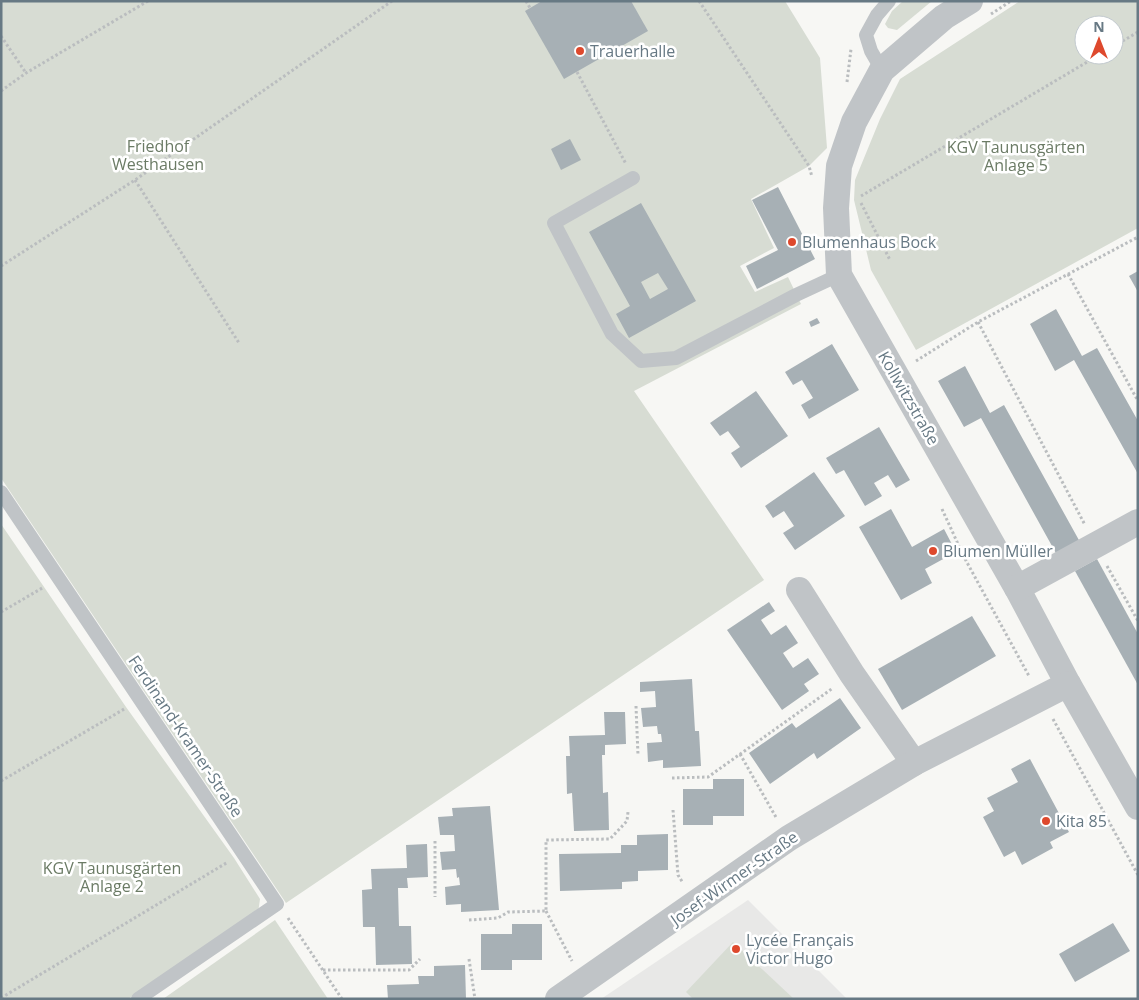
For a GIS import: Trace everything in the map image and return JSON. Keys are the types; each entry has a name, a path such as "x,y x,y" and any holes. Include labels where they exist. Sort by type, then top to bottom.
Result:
{"street":[{"name":"Kollwitzstraße","path":"978,9 944,17 882,70 854,122 839,166 836,208 839,275 1017,588 1068,684 1138,807"},
{"path":"1017,588 1138,522"},
{"path":"799,590 852,674 914,763"},
{"name":"Josef-Wirmer-Straße","path":"558,999 789,838 914,763 1068,684"}],"lane":[{"path":"882,70 871,51 866,35 877,15 889,1"},
{"path":"634,178 554,223 612,334 641,361 676,358 796,295 839,275"},
{"name":"Ferdinand-Kramer-Straße","path":"1,492 277,904"},
{"path":"138,999 277,904"}],"path":[{"path":"1,91 26,73 148,1"},
{"path":"1,266 135,180 392,1"},
{"path":"526,1 530,8"},
{"path":"699,1 809,166 813,180"},
{"path":"978,9 1011,1"},
{"path":"1124,40 1138,32"},
{"path":"1,36 26,73"},
{"path":"890,260 859,197 1082,65"},
{"path":"577,72 634,178"},
{"path":"135,180 239,343"},
{"path":"894,374 978,322 1138,237"},
{"path":"1068,274 1138,401"},
{"path":"978,322 1138,621"},
{"path":"1,612 58,576"},
{"path":"672,778 708,777 852,674"},
{"path":"1,781 141,699"},
{"path":"636,706 638,755"},
{"path":"740,754 789,838"},
{"path":"673,810 678,875 698,903"},
{"path":"583,982 546,911 546,840 610,839 628,820 628,812"},
{"path":"435,841 436,897"},
{"path":"1,998 244,853"},
{"path":"277,904 342,999"},
{"path":"469,920 498,918 508,912 546,911"},
{"path":"470,958 475,999"},
{"path":"323,970 409,970 420,959"}],"shaded area":[{"name":"Lycée Français Victor Hugo","path":"748,900 847,999 601,999"}],"green space":[{"name":"Friedhof Westhausen","path":"1,1 785,1 820,58 827,148 809,166 751,199 774,248 740,266 755,292 788,277 801,304 634,391 764,580 286,903 1,478"},
{"path":"903,1 932,1 897,30 888,28 885,24 892,11"},
{"name":"KGV Taunusgärten Anlage 5","path":"1020,1 1138,1 1138,228 916,350 871,270 854,200 855,180 880,119 900,79"},
{"name":"KGV Taunusgärten Anlage 2","path":"1,524 126,707 234,858 260,899 258,913 128,999 1,999"},
{"path":"275,920 328,999 163,999"},
{"path":"733,942 794,999 693,999 686,992"}],"building":[{"name":"Trauerhalle","path":"542,1 631,1 648,31 564,79 525,11"},
{"path":"570,139 581,160 561,170 551,149"},
{"path":"778,187 815,259 757,289 746,266 778,250 752,200"},
{"path":"641,203 696,301 629,338 616,314 630,306 589,232","holes":["658,273 668,289 650,299 641,282"]},
{"path":"1138,271 1138,292 1129,276"},
{"path":"1056,309 1082,356 1097,348 1138,421 1138,474 1074,360 1055,371 1030,324"},
{"path":"817,318 820,323 811,327 809,322"},
{"path":"832,344 859,390 809,419 801,405 813,398 802,380 793,385 785,372"},
{"path":"965,366 990,413 1004,405 1080,542 1057,555 981,418 964,427 938,381"},
{"path":"756,391 788,436 741,468 731,453 740,447 728,431 720,436 710,423"},
{"path":"879,427 910,480 896,488 888,475 874,483 882,496 865,506 844,470 836,474 826,458"},
{"path":"814,472 845,516 795,550 783,533 794,526 784,511 773,518 765,506"},
{"path":"891,509 912,547 944,529 956,552 925,569 932,583 901,600 859,527"},
{"path":"1097,559 1138,634 1138,685 1075,571"},
{"path":"769,602 775,611 761,620 771,635 786,625 798,643 783,653 793,668 808,658 819,674 804,684 809,691 782,710 727,630"},
{"path":"972,616 996,656 902,710 878,669"},
{"path":"692,679 695,731 699,731 701,766 663,768 663,760 648,762 647,743 662,742 657,726 643,727 641,708 656,707 655,691 640,692 640,682"},
{"path":"840,698 861,728 817,759 814,753 770,784 749,753 792,723 796,728"},
{"path":"604,712 625,712 626,744 605,745 605,755 602,755 603,793 608,792 609,830 574,831 572,793 567,794 566,756 570,756 569,736 605,735"},
{"path":"1030,759 1069,832 1050,842 1053,848 1022,865 1015,851 1004,857 983,817 994,811 987,798 1018,782 1011,769"},
{"path":"713,779 744,779 744,816 713,816 713,825 683,825 683,789 713,789"},
{"path":"490,806 499,910 461,912 461,904 446,905 445,887 460,885 456,869 442,870 440,852 455,851 454,835 440,835 438,817 453,816 452,808"},
{"path":"668,834 668,870 638,871 638,881 622,882 622,889 560,891 559,854 621,853 621,845 637,845 637,835"},
{"path":"427,844 428,877 407,878 408,888 398,888 399,926 411,926 412,964 376,965 375,927 363,927 362,890 372,889 371,869 407,868 406,845"},
{"path":"1113,923 1130,951 1075,982 1059,954"},
{"path":"512,924 542,924 542,960 512,960 512,970 481,970 481,934 512,934"},
{"path":"465,965 466,999 388,999 387,985 419,984 418,976 434,976 434,966"}],"place":[{"name":"Trauerhalle","path":"580,51"},
{"name":"Blumenhaus Bock","path":"792,242"},
{"name":"Blumen Müller","path":"933,551"},
{"name":"Kita 85","path":"1046,821"},
{"name":"Lycée Français Victor Hugo","path":"736,949"}]}
